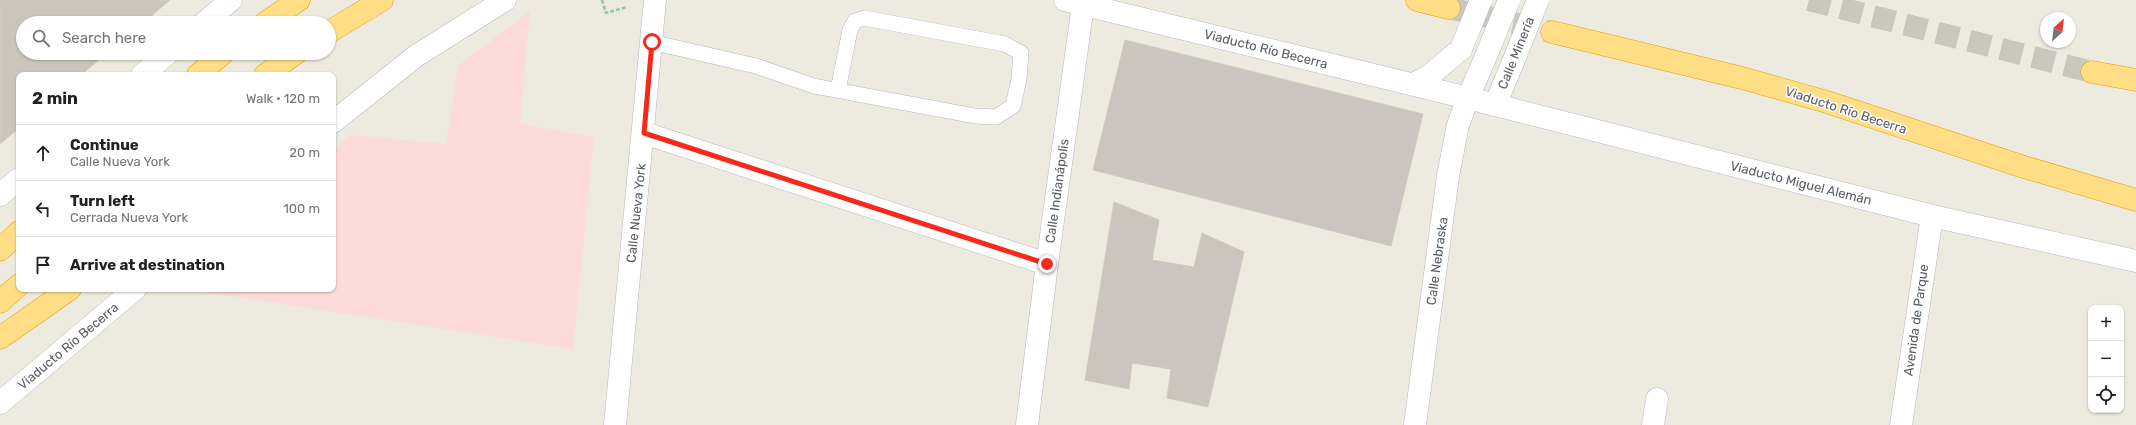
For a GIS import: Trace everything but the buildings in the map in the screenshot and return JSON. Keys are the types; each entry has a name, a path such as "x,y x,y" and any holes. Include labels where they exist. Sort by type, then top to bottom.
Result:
{"highway":[{"path":"275,16 299,0"},
{"path":"336,28 382,0"},
{"path":"1417,0 1449,8"},
{"name":"Viaducto Río Becerra","path":"1552,32 1749,80 1827,102 2024,167 2136,200"},
{"path":"201,72 215,60"},
{"path":"269,72 286,60"},
{"path":"2092,72 2136,80"},
{"path":"0,250 16,235"},
{"path":"0,302 16,288"},
{"path":"0,338 66,292"}],"street":[{"path":"212,16 231,0"},
{"path":"336,120 416,56 504,0"},
{"path":"1413,84 1429,76 1462,49 1481,0"},
{"name":"Calle Minería","path":"1468,98 1509,0"},
{"name":"Calle Minería","path":"1495,105 1538,0"},
{"name":"Calle Nueva York","path":"615,425 652,42 645,2"},
{"name":"Viaducto Río Becerra","path":"1074,2 1468,98"},
{"name":"Calle Indianápolis","path":"1027,425 1047,264 1074,2"},
{"path":"146,72 160,60"},
{"name":"Viaducto Miguel Alemán","path":"1468,98 1932,216 2136,260"},
{"name":"Calle Nebraska","path":"1415,425 1448,176 1458,125 1468,98"},
{"path":"644,133 1047,264"},
{"path":"0,196 16,182"},
{"name":"Avenida de Parque","path":"1901,425 1932,216"},
{"name":"Viaducto Río Becerra","path":"0,403 131,292"},
{"path":"1653,425 1657,399"}],"lane":[{"path":"652,42 756,66 814,86 975,116 996,117 1013,106 1019,79 1021,53 1005,44 864,18 855,21 850,30 838,90"}],"path":[{"path":"602,0 606,13 645,2"}],"shaded area":[{"path":"530,11 520,124 594,137 573,349 205,292 336,292 336,148 350,135 446,144 458,66"}],"tunnel":[{"path":"1809,0 2092,72"},
{"path":"1449,8 1552,32"}],"route":[{"path":"652,42 644,133 1047,264"}]}
